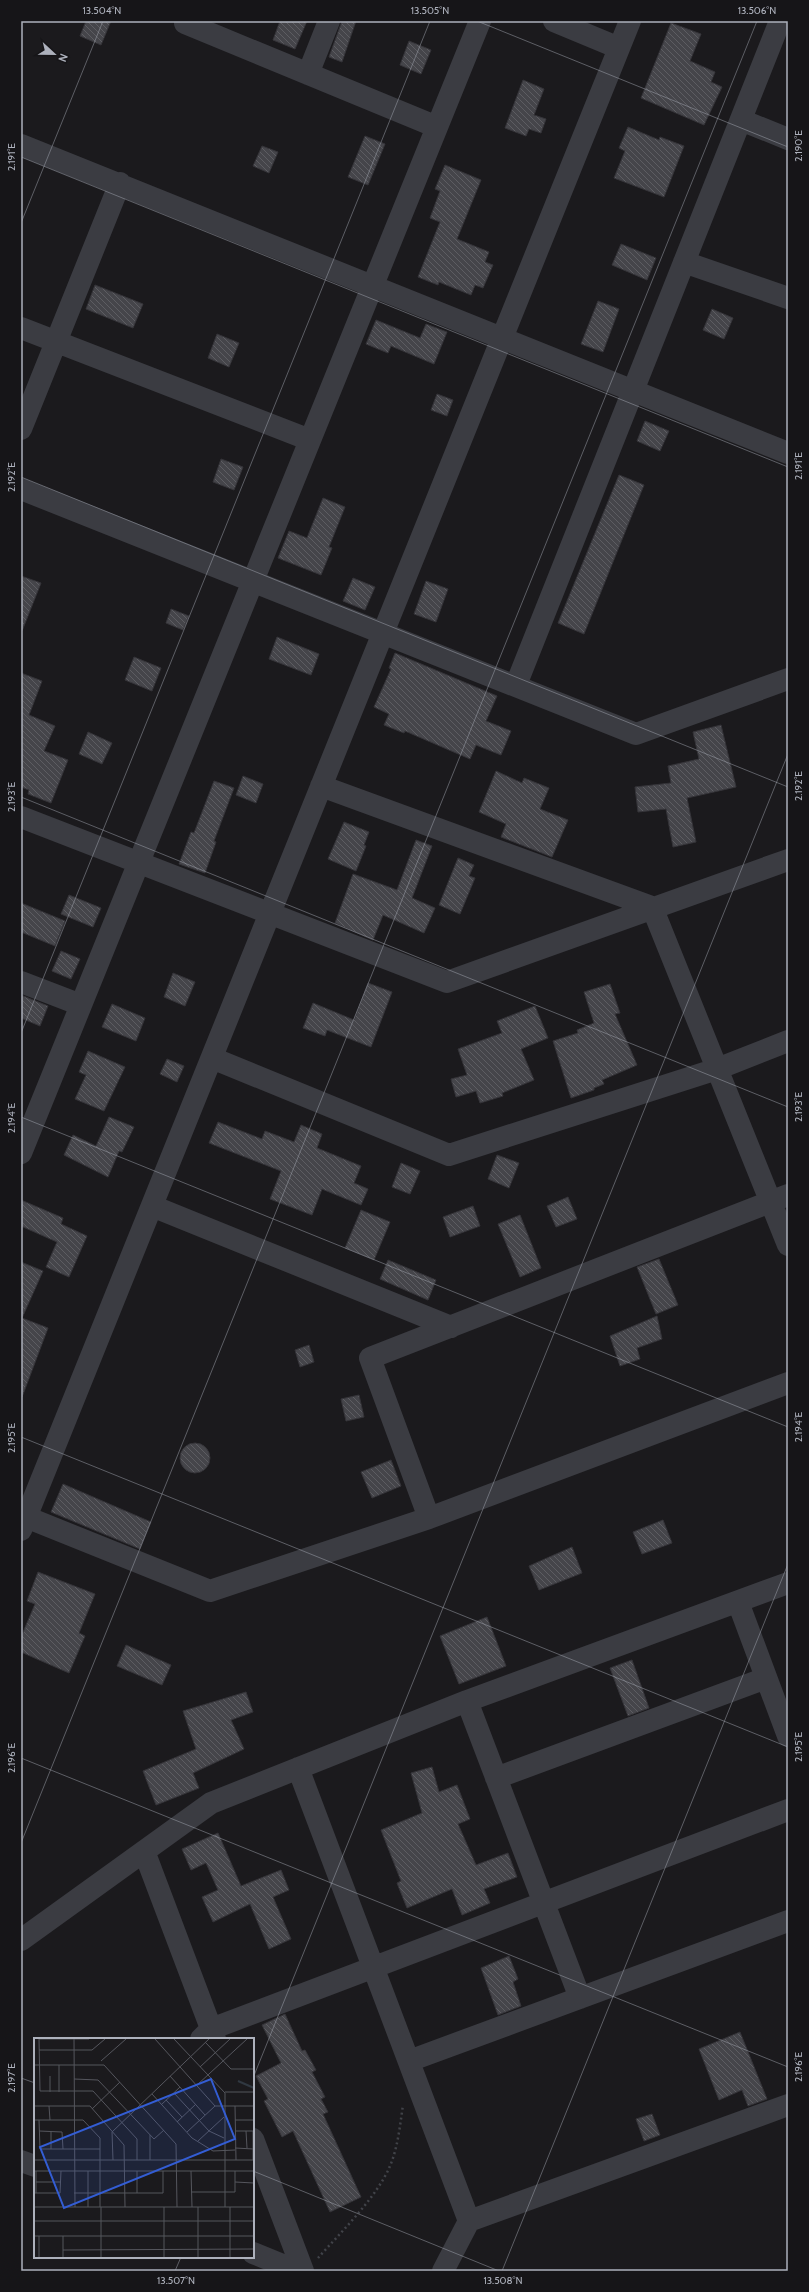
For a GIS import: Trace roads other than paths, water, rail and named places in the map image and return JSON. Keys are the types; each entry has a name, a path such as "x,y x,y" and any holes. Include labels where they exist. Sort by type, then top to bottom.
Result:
{"street":[{"path":"186,21 185,23 437,127"},
{"path":"308,74 329,21"},
{"path":"21,1153 480,21"},
{"path":"554,21 619,48"},
{"path":"630,21 212,1058 23,1521 210,1591 428,1518 788,1383"},
{"path":"516,686 741,120 774,23"},
{"path":"741,120 788,139"},
{"path":"21,144 788,453"},
{"path":"21,429 120,183"},
{"path":"684,262 788,298"},
{"path":"21,328 310,440"},
{"path":"21,489 636,734 788,679"},
{"path":"321,786 652,908 717,1069 779,1198 788,1244"},
{"path":"21,817 447,982 788,860"},
{"path":"21,982 81,1005"},
{"path":"212,1058 450,1155 717,1069 788,1041"},
{"path":"428,1518 370,1358 779,1198"},
{"path":"152,1206 451,1326"},
{"path":"21,1940 211,1803 467,1701 788,1583"},
{"path":"738,1602 788,1736"},
{"path":"496,1778 766,1678"},
{"path":"467,1701 580,1998"},
{"path":"298,1768 469,2221"},
{"path":"144,1851 209,2036 373,1967 788,1810"},
{"path":"409,2061 788,1921"},
{"path":"443,2271 469,2221 788,2105"},
{"path":"254,2141 310,2265"},
{"path":"21,2161 34,2166"},
{"path":"254,2253 297,2271"}]}
